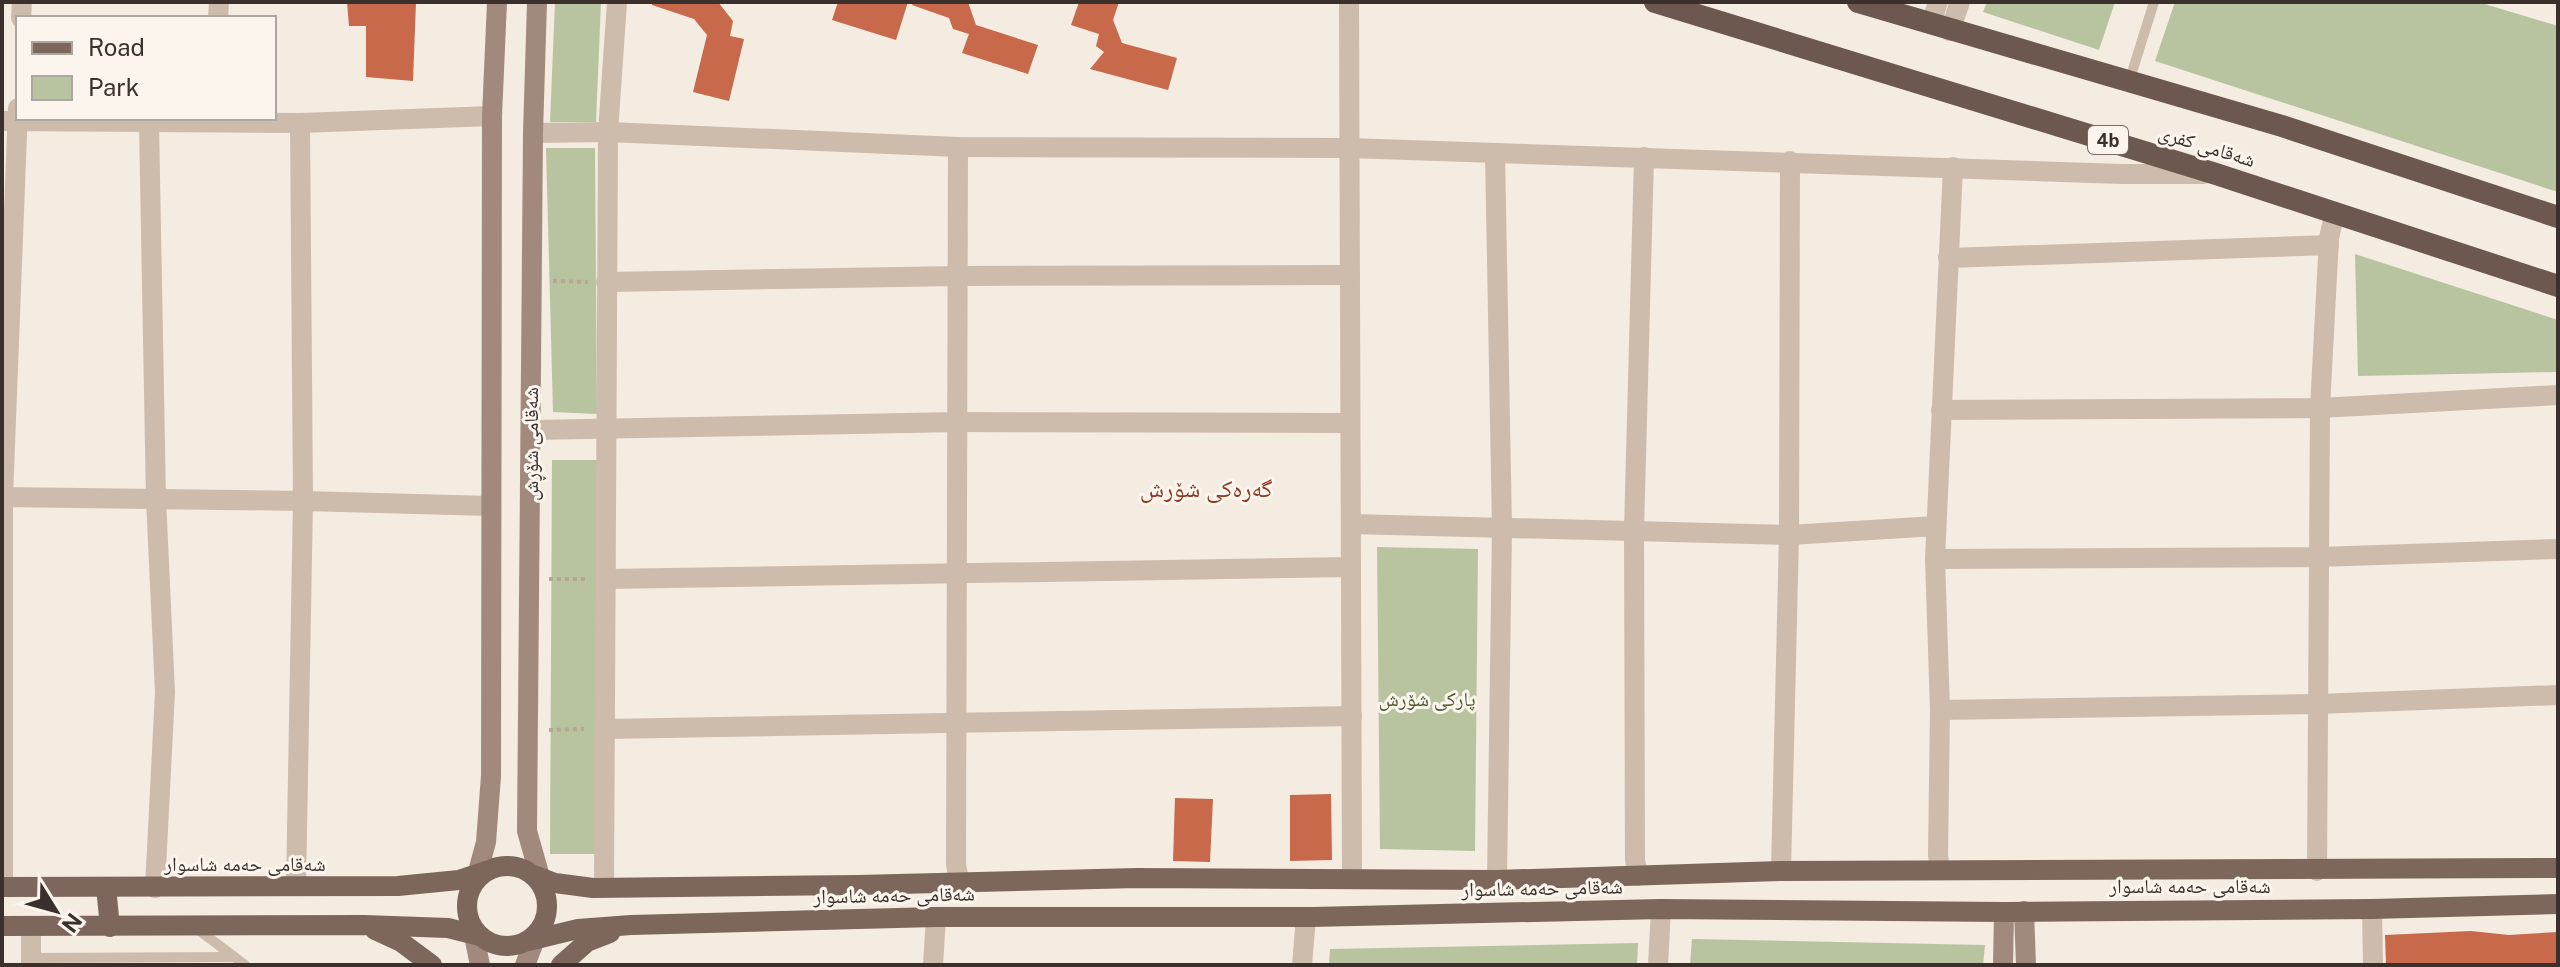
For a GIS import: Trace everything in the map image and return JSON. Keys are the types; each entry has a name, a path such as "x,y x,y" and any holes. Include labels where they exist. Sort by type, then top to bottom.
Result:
{"highway":[{"name":"شەقامی کفری","path":"1655,2 2216,174 2558,286"},
{"name":"شەقامی کفری","path":"1858,2 2296,131 2558,217"}],"main road":[{"name":"شەقامی شۆڕش","path":"480,875 491,776 492,116 497,2"},
{"name":"شەقامی شۆڕش","path":"537,2 533,133 527,831 539,879"},
{"path":"491,776 527,778"},
{"path":"480,965 476,932 468,915 470,890 480,875 498,866 511,865 523,868 539,879 547,897 545,922 534,937 525,965"},
{"name":"شەقامی حەمە شاسوار","path":"539,879 572,887 604,887 1137,878 1497,880 1781,871 2558,868"},
{"name":"شەقامی حەمە شاسوار","path":"2,887 439,884 480,875"},
{"path":"856,921 858,885"},
{"path":"106,887 110,927"},
{"name":"شەقامی حەمە شاسوار","path":"534,937 578,929 631,925 936,917 1306,917 1661,909 2014,912 2558,904"},
{"path":"2003,965 2014,912"},
{"path":"2014,912 2026,965"},
{"path":"2,926 364,925 448,928 476,932 491,943 503,946 516,945 534,937"},
{"path":"364,925 401,942 432,965"},
{"path":"561,965 587,942 631,925"}],"street":[{"path":"604,887 608,132 617,2"},
{"path":"1349,2 1352,879"},
{"path":"1923,19 1938,2"},
{"path":"1923,19 1960,2"},
{"path":"81,120 300,123 492,116"},
{"path":"2,887 2,497 13,117"},
{"path":"149,123 156,499 165,692 155,888"},
{"path":"296,886 303,501 300,123"},
{"path":"533,133 608,132 958,147 1349,148 2121,174 2216,174"},
{"path":"958,147 956,864 959,881"},
{"path":"1495,153 1502,528 1497,880"},
{"path":"1638,876 1635,860 1634,531 1644,157"},
{"path":"1781,871 1789,535 1790,161"},
{"path":"1940,870 1940,710 1935,559 1953,167"},
{"path":"2317,871 2320,408 2329,245 2335,212"},
{"path":"1948,258 2329,245"},
{"path":"606,282 959,276 1350,275"},
{"path":"1941,410 2320,408 2558,395"},
{"path":"531,430 959,422 1350,423"},
{"path":"2,497 491,506"},
{"path":"1351,524 1789,535 1936,526"},
{"path":"1935,559 2319,557 2558,549"},
{"path":"607,579 1351,567"},
{"path":"1940,710 2317,704 2558,695"},
{"path":"606,729 1352,716"},
{"path":"1658,965 1661,909"},
{"path":"2372,909 2373,965"},
{"path":"933,965 936,917"},
{"path":"1302,965 1306,917"},
{"path":"31,926 31,962"}],"lane":[{"path":"2129,82 2154,2"},
{"path":"195,927 245,965"},
{"path":"31,962 234,957"}],"path":[{"path":"543,280 606,282"},
{"path":"542,579 607,579"},
{"path":"542,730 606,729"}],"green space":[{"path":"555,2 601,2 596,122 550,122"},
{"path":"1987,2 2115,2 2099,50 1983,12"},
{"path":"2175,2 2478,2 2558,26 2558,192 2155,61"},
{"path":"546,148 595,148 597,414 553,412"},
{"path":"2355,254 2558,320 2558,372 2358,376"},
{"path":"552,460 597,460 597,854 550,854"},
{"name":"پارکی شۆرش","path":"1377,547 1478,549 1475,851 1380,849"},
{"path":"1692,939 1985,945 1983,965 1690,965"},
{"path":"1638,943 1637,965 1329,965 1330,949"}],"building":[{"path":"347,2 416,2 413,81 366,77 366,26 349,26"},
{"path":"652,2 718,2 733,21 730,36 744,39 729,101 693,92 707,35 694,19 652,5"},
{"path":"838,2 908,2 896,40 832,20"},
{"path":"913,2 968,2 976,25 1038,45 1028,74 962,53 969,34 953,29 949,18 912,5"},
{"path":"1079,2 1119,2 1113,20 1122,43 1177,58 1168,90 1090,69 1104,52 1096,46 1099,34 1071,25"},
{"path":"1331,794 1332,860 1290,861 1290,795"},
{"path":"1175,798 1213,799 1210,862 1173,861"},
{"path":"2471,931 2509,935 2558,932 2558,965 2386,965 2385,935"}],"district":[{"name":"گەرەکی شۆرش","path":"1206,488"}]}
